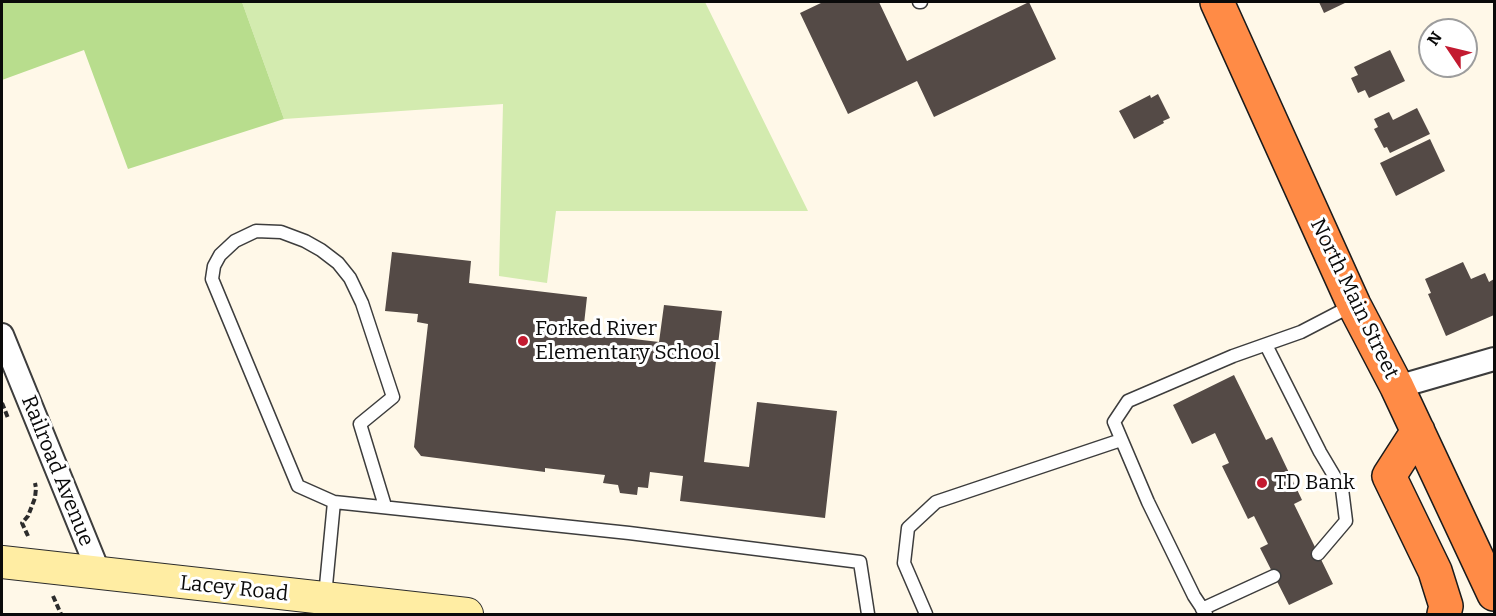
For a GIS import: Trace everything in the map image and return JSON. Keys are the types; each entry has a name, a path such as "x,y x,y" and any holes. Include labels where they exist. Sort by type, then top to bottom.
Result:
{"highway":[{"name":"North Main Street","path":"1217,2 1354,304 1397,387 1494,594"},
{"path":"1418,431 1389,476 1435,570 1446,606 1444,615"}],"main road":[{"name":"Lacey Road","path":"2,562 467,615"}],"street":[{"name":"Railroad Avenue","path":"2,336 99,573"},
{"path":"1397,387 1494,359"}],"lane":[{"path":"385,506 360,424 393,397 362,303 351,278 338,263 321,250 305,241 280,232 256,231 235,241 220,255 214,266 212,279 298,486 334,502 629,533 861,562 868,615"},
{"path":"1274,576 1204,612 1153,512 1114,422 1128,401 1233,356 1301,332 1354,304"},
{"path":"1266,345 1320,452 1342,489 1346,521 1318,554"},
{"path":"926,615 904,563 908,528 936,502 1121,440"},
{"path":"324,599 334,502"}],"path":[{"path":"22,523 28,516 35,498 36,488 33,479"}],"green space":[{"path":"2,2 242,2 284,119 128,169 84,50 2,80"},
{"path":"242,2 705,2 808,211 556,211 547,283 499,276 503,104 284,119"}],"building":[{"path":"823,2 879,2 907,61 1029,2 1056,59 934,117 917,81 848,114 800,13"},
{"path":"1319,2 1347,2 1324,13"},
{"path":"1390,50 1405,81 1369,98 1365,90 1358,93 1351,78 1358,75 1354,67"},
{"path":"1158,94 1170,118 1134,139 1119,111 1150,95 1151,98"},
{"path":"1417,108 1430,134 1390,153 1387,147 1384,148 1374,129 1378,127 1374,119 1389,112 1393,120"},
{"path":"1430,139 1445,171 1396,196 1380,163"},
{"path":"392,252 471,261 469,283 587,297 583,333 659,342 664,305 722,311 704,462 749,467 757,402 837,411 825,518 680,501 683,476 650,472 648,488 638,487 637,495 620,493 618,485 603,483 605,475 545,468 545,472 421,456 414,447 428,324 417,322 418,314 385,311"},
{"path":"1463,262 1471,279 1485,273 1489,282 1494,279 1494,315 1446,336 1428,294 1431,293 1425,279"},
{"name":"TD Bank","path":"1234,375 1266,440 1272,437 1302,500 1294,504 1333,584 1289,605 1260,548 1268,544 1254,516 1248,519 1222,466 1229,463 1215,433 1192,444 1173,405"}],"place":[{"name":"Forked River Elementary School","path":"523,341"},
{"name":"TD Bank","path":"1262,483"}]}
